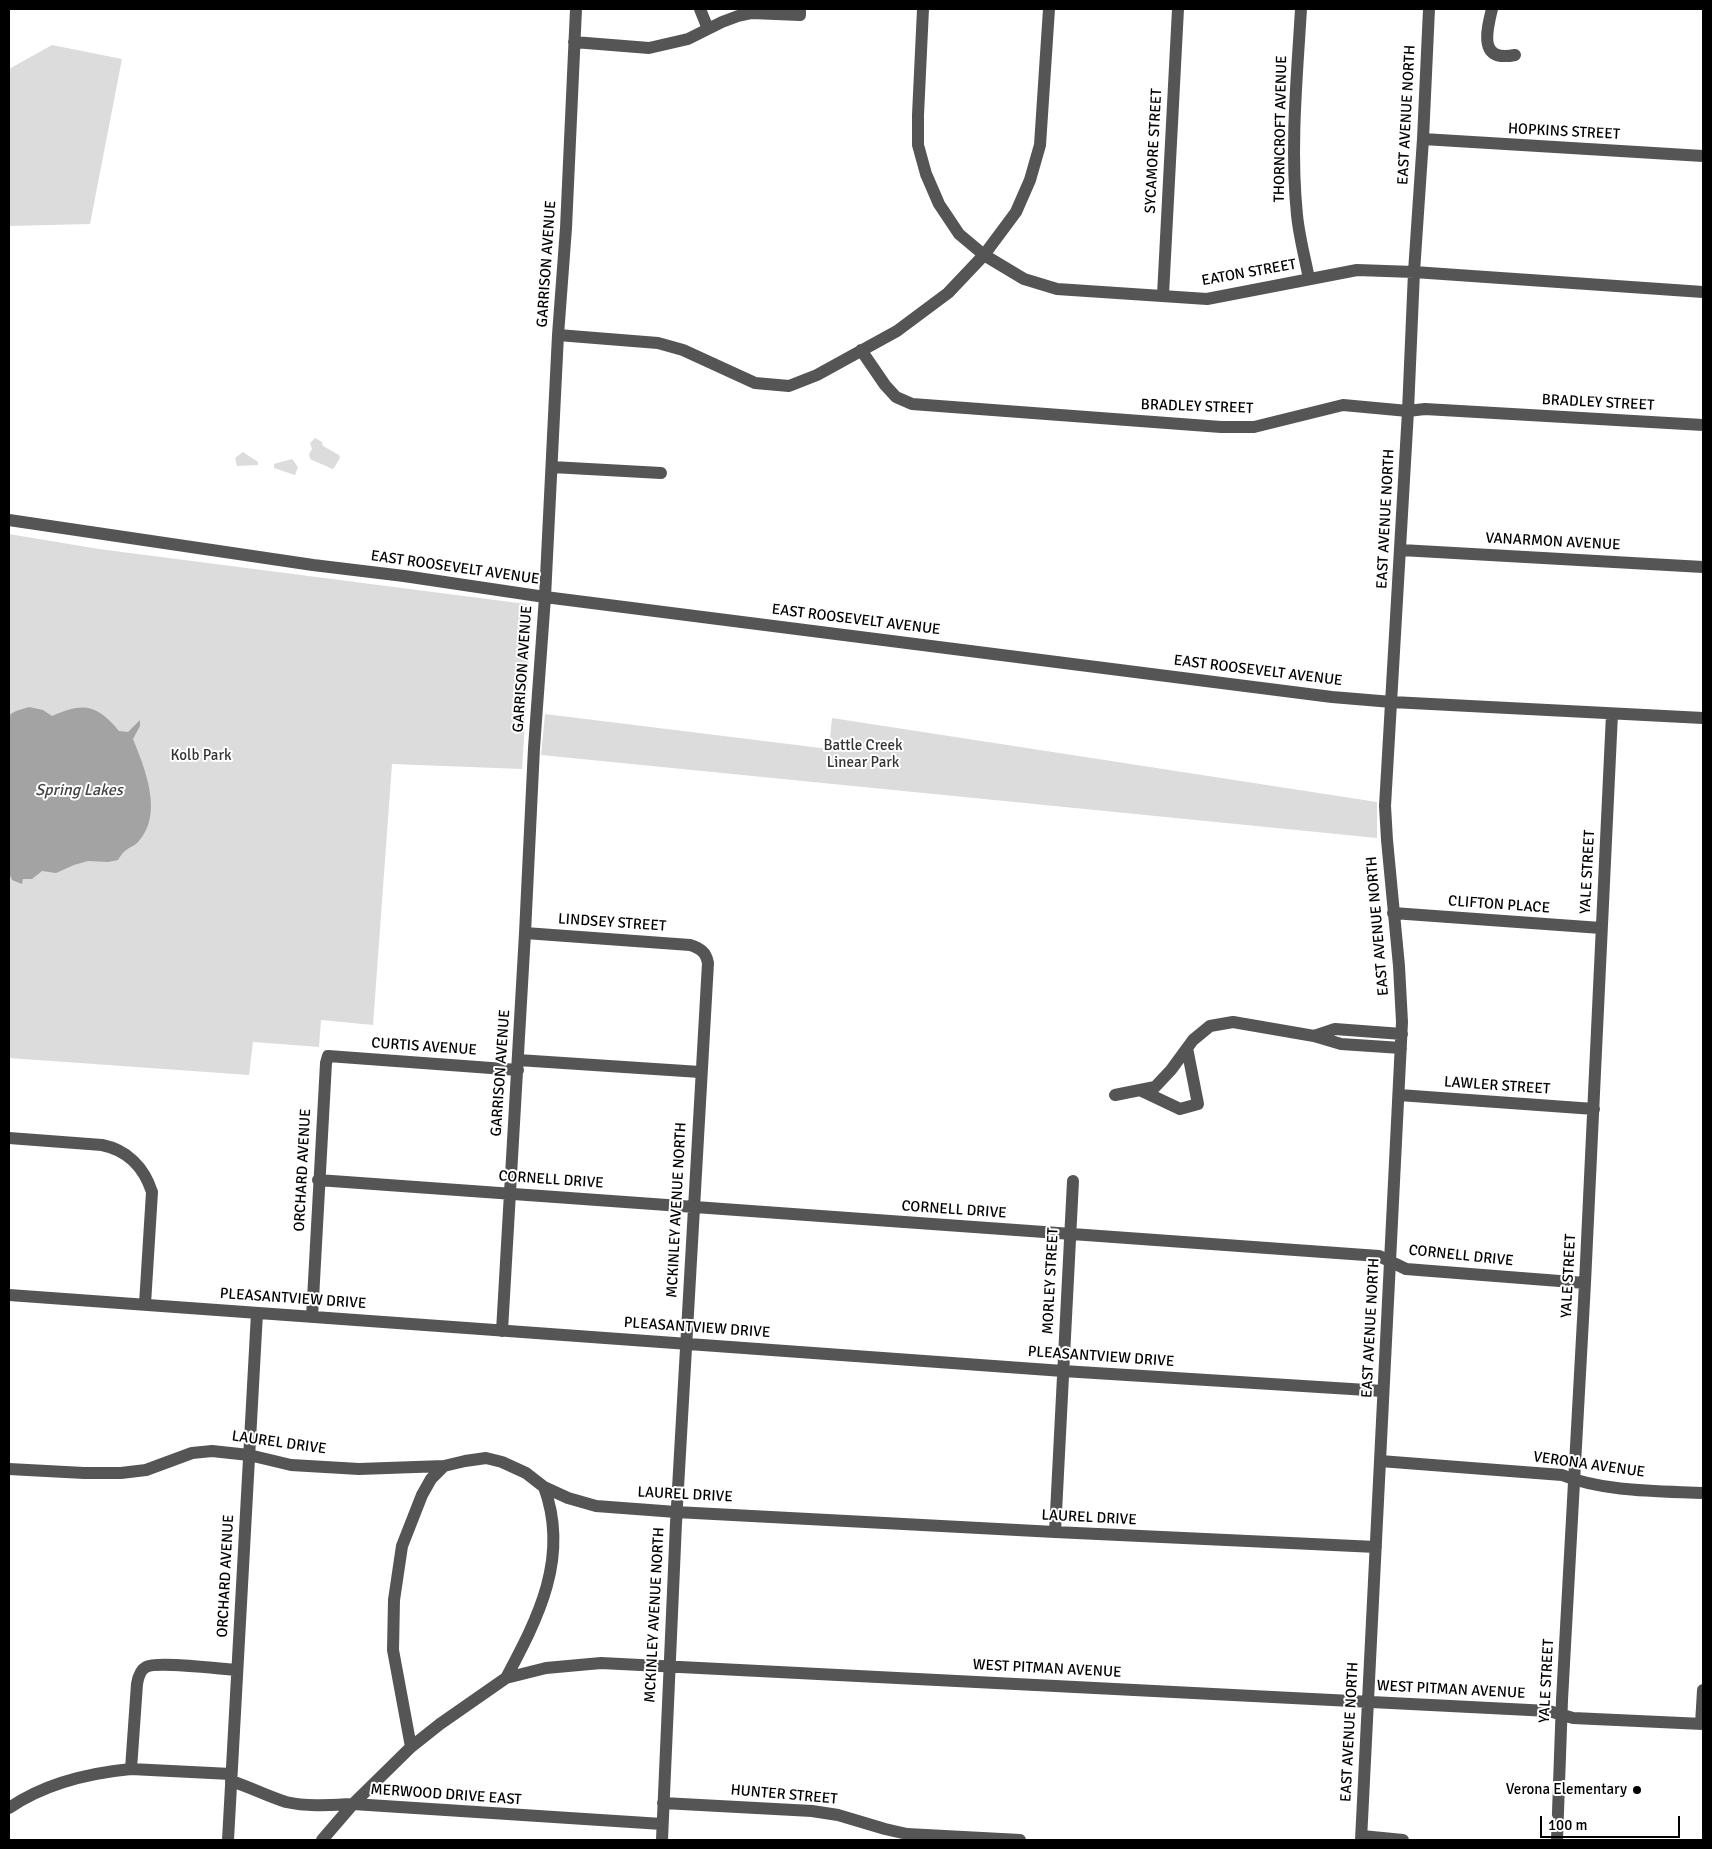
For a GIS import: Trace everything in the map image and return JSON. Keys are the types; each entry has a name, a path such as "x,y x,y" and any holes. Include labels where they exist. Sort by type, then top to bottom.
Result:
{"street":[{"name":"GARRISON AVENUE","path":"502,1331 526,933 534,748 545,597 558,335 566,228 576,9"},
{"path":"700,9 708,30"},
{"path":"574,42 649,48 688,39 738,16 752,14 800,14 800,9"},
{"name":"EATON STREET","path":"924,9 918,145 926,174 939,204 959,234 984,256 1024,280 1057,289 1207,299 1357,270 1414,272 1703,292"},
{"path":"558,335 658,343 683,350 755,383 788,386 817,375 897,331 948,293 984,256 1016,212 1030,180 1040,145 1049,9"},
{"name":"SYCAMORE STREET","path":"1163,296 1178,9"},
{"name":"THORNCROFT AVENUE","path":"1301,9 1294,146 1295,185 1297,217 1309,279"},
{"name":"EAST AVENUE NORTH","path":"1362,1838 1367,1703 1402,1034 1399,966 1385,806 1401,550 1429,9"},
{"path":"1492,9 1488,32 1488,47 1491,52 1500,57 1515,55"},
{"name":"HOPKINS STREET","path":"1423,139 1703,156"},
{"name":"BRADLEY STREET","path":"861,350 896,397 912,404 1221,428 1254,427 1342,405 1408,411 1425,409 1703,425"},
{"path":"552,467 661,473"},
{"name":"EAST ROOSEVELT AVENUE","path":"9,520 313,566 404,576 545,597 1322,696 1392,702 1703,718"},
{"name":"VANARMON AVENUE","path":"1401,550 1703,567"},
{"name":"YALE STREET","path":"1557,1840 1573,1480 1594,1109 1612,714"},
{"name":"CLIFTON PLACE","path":"1393,913 1601,928"},
{"name":"LINDSEY STREET","path":"526,933 690,944 696,947"},
{"name":"MCKINLEY AVENUE NORTH","path":"662,1840 676,1512 700,1072 708,963 706,955 696,947"},
{"path":"1115,1096 1155,1087 1171,1070 1193,1040 1210,1026 1233,1022 1314,1036 1341,1044 1401,1048"},
{"path":"1314,1036 1335,1029 1402,1034"},
{"path":"1142,1091 1180,1109 1198,1104 1187,1048"},
{"name":"CURTIS AVENUE","path":"328,1056 700,1072"},
{"name":"ORCHARD AVENUE","path":"312,1317 318,1180 328,1056"},
{"name":"LAWLER STREET","path":"1399,1095 1594,1109"},
{"path":"9,1138 102,1145 114,1148 138,1164 147,1178 152,1192 146,1304"},
{"name":"CORNELL DRIVE","path":"318,1180 1379,1256 1406,1269 1585,1283"},
{"name":"MORLEY STREET","path":"1055,1532 1073,1181"},
{"name":"PLEASANTVIEW DRIVE","path":"9,1295 1063,1371 1383,1391"},
{"name":"ORCHARD AVENUE","path":"228,1840 257,1313"},
{"name":"LAUREL DRIVE","path":"9,1469 121,1473 146,1470 192,1453 212,1451 249,1455 291,1464 359,1469 444,1466 486,1458 502,1462 526,1474 544,1487 568,1498 596,1506 1055,1532 1376,1547"},
{"name":"VERONA AVENUE","path":"1380,1461 1562,1475 1587,1484 1651,1491 1703,1493"},
{"path":"411,1748 393,1650 394,1600 402,1546 422,1495 431,1479 444,1466"},
{"path":"506,1678 537,1618 546,1590 552,1561 553,1533 551,1506 544,1487"},
{"path":"131,1769 137,1684 142,1671 146,1667 163,1665 237,1670"},
{"name":"WEST PITMAN AVENUE","path":"322,1840 353,1804 411,1748 440,1724 506,1678 546,1668 569,1665 669,1666 1549,1711 1573,1718 1702,1724"},
{"path":"1702,1724 1703,1690"},
{"name":"MERWOOD DRIVE EAST","path":"9,1808 20,1800 41,1790 76,1778 131,1769 231,1778 289,1802 332,1805 353,1804 662,1824"},
{"name":"HUNTER STREET","path":"663,1803 812,1811 838,1815 907,1834 1020,1840"},
{"path":"1362,1838 1403,1840"}],"green space":[{"path":"52,45 122,59 90,224 9,226 9,69"},
{"path":"315,438 322,442 323,446 339,455 340,458 334,468 332,469 310,459 309,454 312,449 310,443"},
{"path":"243,452 258,462 258,465 237,466 235,458"},
{"path":"292,459 298,467 295,475 274,468 274,464"},
{"name":"Kolb Park","path":"9,534 99,549 526,604 532,611 522,769 392,764 373,1025 321,1020 319,1047 253,1042 249,1075 9,1058"},
{"name":"Battle Creek Linear Park","path":"545,714 829,749 832,718 1377,802 1377,838 541,755"}],"water":[{"name":"Spring Lakes","path":"29,707 43,710 52,716 81,707 89,708 104,715 119,731 128,732 140,720 140,726 133,739 147,777 151,805 146,831 137,843 128,848 118,860 108,862 88,861 56,873 42,871 32,879 23,879 22,884 12,880 9,873 9,715"}],"place":[{"name":"Verona Elementary","path":"1637,1790"}]}
